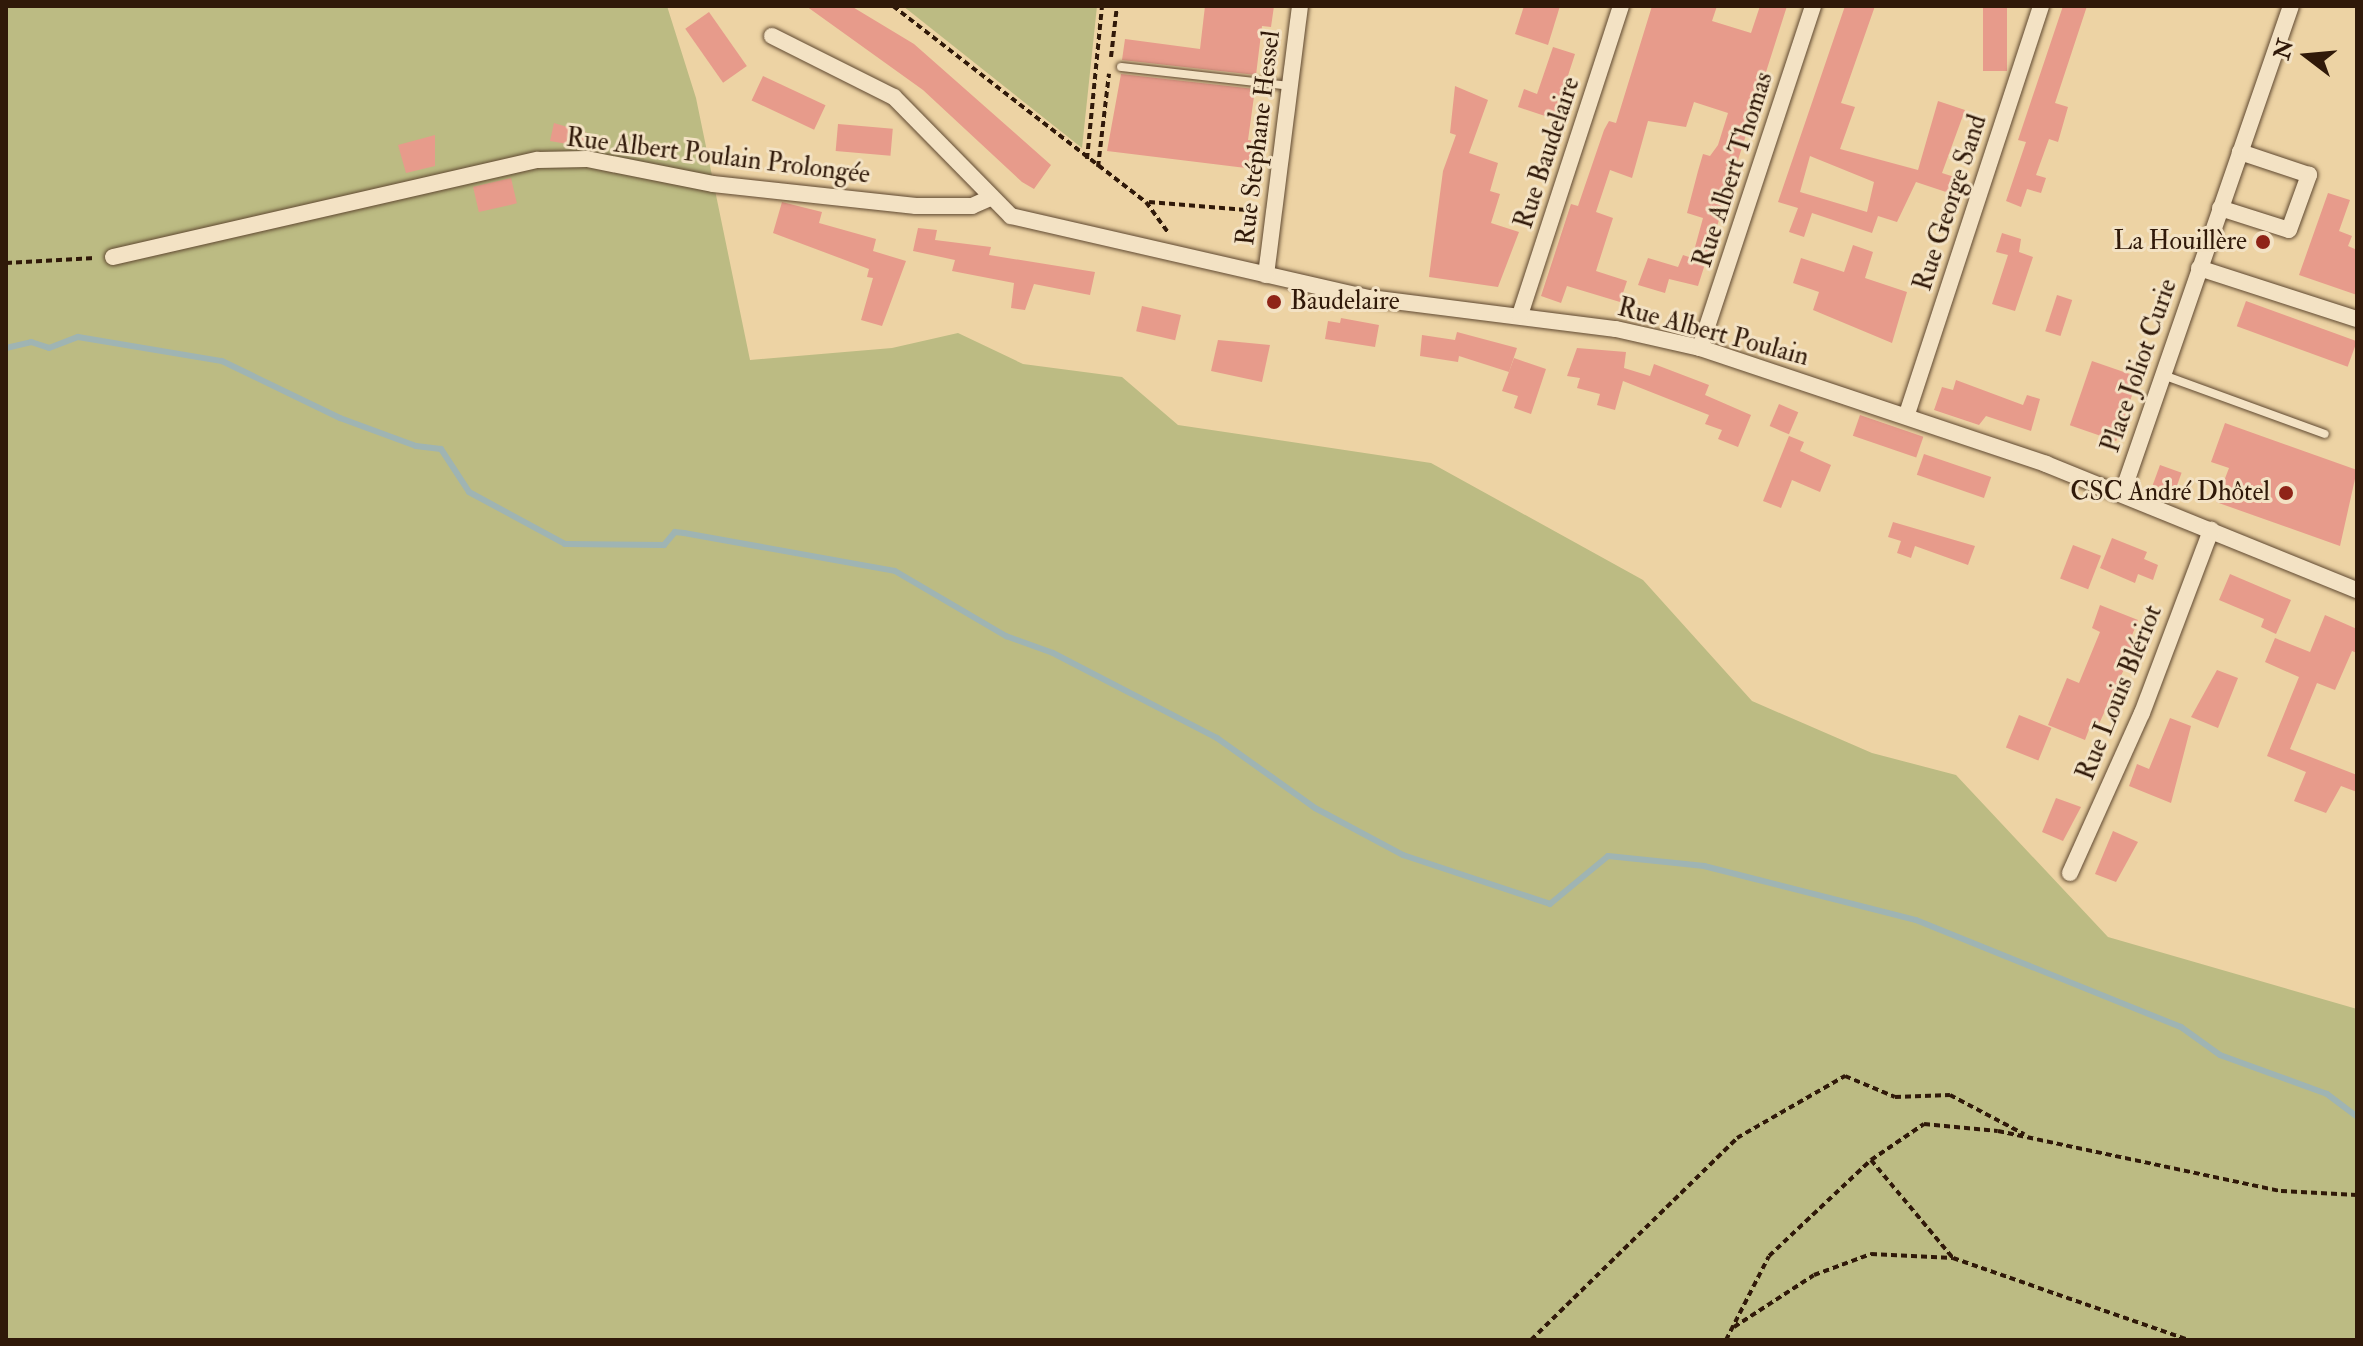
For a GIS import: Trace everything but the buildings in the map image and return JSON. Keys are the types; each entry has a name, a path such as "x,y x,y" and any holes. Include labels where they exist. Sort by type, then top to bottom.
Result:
{"street":[{"name":"Rue Stéphane Hessel","path":"1266,275 1300,6"},
{"name":"Rue Baudelaire","path":"1520,315 1621,6"},
{"name":"Rue Albert Thomas","path":"1700,348 1813,6"},
{"name":"Rue George Sand","path":"1907,414 2041,6"},
{"name":"Place Joliot Curie","path":"2122,494 2291,6"},
{"name":"Rue Albert Poulain","path":"772,36 894,97 933,129 990,198 1011,216 1036,225 1442,310 1520,315 1700,348 1907,414 2122,494 2357,590"},
{"path":"2220,208 2289,230 2309,175 2240,152"},
{"name":"Rue Albert Poulain Prolongée","path":"113,257 538,160 587,159 713,184 916,206 972,206 990,198"},
{"path":"2199,268 2357,319"},
{"name":"Rue Louis Blériot","path":"2070,873 2142,713 2211,530"}],"lane":[{"path":"1121,67 1290,86"},
{"path":"2162,375 2325,434"}],"path":[{"path":"893,6 1146,202 1168,227 1174,256"},
{"path":"1087,159 1102,6"},
{"path":"1098,167 1117,6"},
{"path":"1146,202 1274,212"},
{"path":"6,263 113,257"},
{"path":"1531,1340 1737,1138 1845,1076 1895,1097 1950,1095 2030,1138"},
{"path":"1726,1340 1769,1256 1871,1160 1924,1124 2030,1138 2281,1191 2357,1195"},
{"path":"1871,1160 1953,1258"},
{"path":"1732,1328 1814,1275 1871,1254 1953,1258 2189,1340"}],"shaded area":[{"path":"6,6 667,6 696,98 750,360 892,348 958,333 1023,364 1122,377 1178,425 1431,463 1643,580 1752,701 1872,753 1956,775 2108,937 2357,1009 2357,1340 6,1340"},
{"path":"903,6 1097,6 1082,148"}],"waterway":[{"path":"6,348 31,342 49,348 78,337 222,361 340,418 416,446 441,449 469,492 565,544 664,545 675,532 895,571 1006,636 1053,653 1217,738 1315,808 1403,855 1550,904 1608,856 1704,866 1916,920 2181,1027 2220,1055 2327,1094 2357,1117"}],"place":[{"name":"La Houillère","path":"2263,242"},
{"name":"Baudelaire","path":"1274,302"},
{"name":"CSC André Dhôtel","path":"2286,493"}]}
